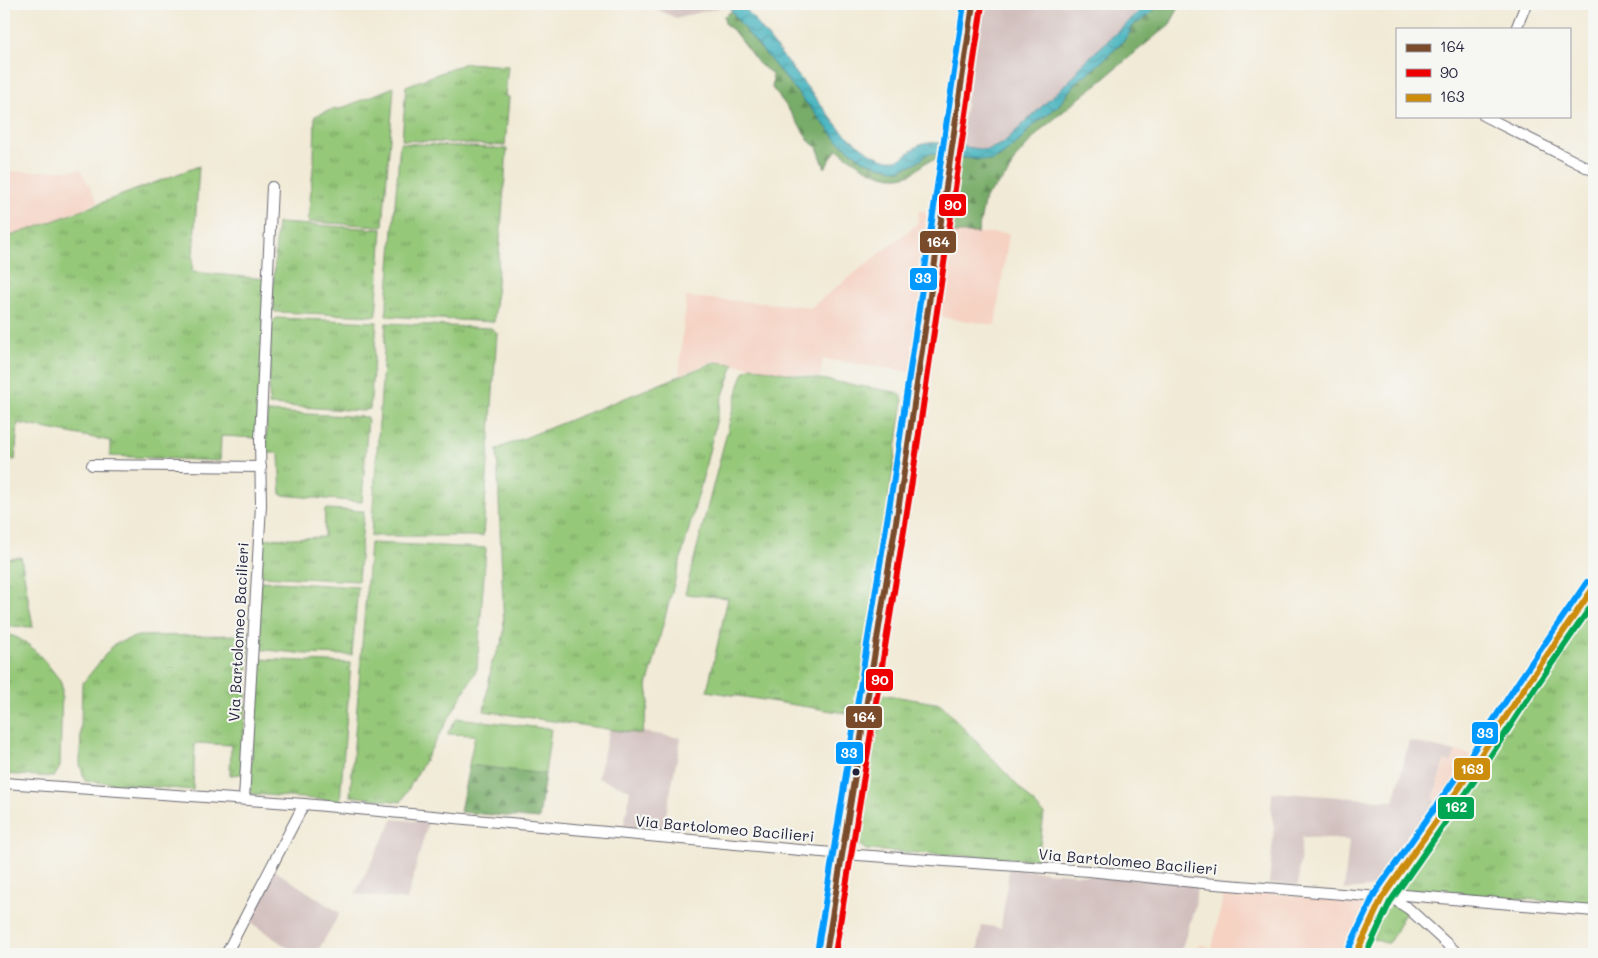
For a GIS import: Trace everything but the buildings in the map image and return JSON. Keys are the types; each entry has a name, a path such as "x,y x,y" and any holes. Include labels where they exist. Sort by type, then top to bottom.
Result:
{"main road":[{"path":"826,954 865,724 973,4"},
{"path":"1356,954 1387,898 1528,683 1594,587"}],"street":[{"path":"1516,28 1526,4"},
{"path":"1488,118 1594,171"},
{"name":"Via Bartolomeo Bacilieri","path":"244,799 260,515 260,439 272,187"},
{"path":"92,465 261,467"},
{"name":"Via Bartolomeo Bacilieri","path":"4,783 244,799 843,854 1080,871 1387,898 1404,896 1594,910"},
{"path":"226,954 304,804"},
{"path":"1387,898 1408,909 1458,954"}],"shaded area":[{"path":"656,4 720,4 722,7 676,18 656,9"},
{"path":"982,4 1147,4 1078,68 1076,74 1002,144 987,150 959,146"},
{"path":"81,170 98,202 37,227 4,238 4,172"},
{"path":"919,211 934,213 911,372 823,359 820,377 713,361 679,375 686,297 810,308 917,224"},
{"path":"947,233 1009,233 995,325 935,316"},
{"path":"610,727 681,738 663,830 624,826 630,790 598,778"},
{"path":"1409,741 1456,752 1451,762 1444,761 1433,800 1438,801 1384,881 1368,888 1344,890 1349,840 1302,837 1298,885 1269,884 1274,828 1271,812 1272,792 1394,801"},
{"path":"1456,751 1472,755 1438,801 1433,800 1444,761 1450,762"},
{"path":"393,819 428,822 407,900 355,894"},
{"path":"1009,869 1197,884 1195,907 1180,954 977,954 982,925 1001,928"},
{"path":"274,870 340,913 316,954 297,954 247,920"},
{"path":"1225,889 1357,902 1362,905 1365,911 1364,921 1349,954 1196,954 1199,944 1212,948"}],"green space":[{"path":"1161,4 1181,4 1170,24 1042,129 1015,159 1007,175 985,198 978,233 948,233 957,157 978,160 1022,139 1029,129 1058,106 1077,81 1121,44 1133,25 1143,20"},
{"path":"732,11 742,26 837,140 879,166 930,153 943,155 943,160 926,162 908,175 890,177 870,170 837,149 825,168 817,147 811,143 772,88 773,79 771,73 759,64 733,30 725,24 724,16"},
{"path":"466,63 508,66 505,96 509,97 505,146 402,140 406,86"},
{"path":"394,87 383,226 308,222 314,158 315,116 336,108 337,110"},
{"path":"400,143 507,149 494,322 386,316"},
{"path":"199,166 192,272 266,279 258,438 221,436 220,461 110,456 110,441 18,423 15,460 4,458 4,238"},
{"path":"277,223 382,229 376,316 276,312 272,310"},
{"path":"276,318 377,322 370,409 363,411 269,405 271,323"},
{"path":"386,323 491,328 497,333 483,536 371,536"},
{"path":"715,362 734,364 721,401 702,481 647,686 649,701 642,734 484,711 492,662 502,642 504,631 497,449"},
{"path":"751,367 895,392 903,399 858,715 707,691 728,598 685,594 740,382 744,372"},
{"path":"267,412 368,417 362,502 281,495 279,455 277,453 266,453"},
{"path":"325,509 364,511 358,581 261,576 263,539 324,537"},
{"path":"370,543 486,548 477,669 401,802 350,796"},
{"path":"21,557 33,627 4,626 4,559"},
{"path":"261,581 358,587 352,655 307,654 257,649"},
{"path":"1594,594 1594,905 1422,890 1398,891 1397,888"},
{"path":"4,634 13,636 29,645 60,680 62,687 60,767 54,777 4,774"},
{"path":"249,635 242,774 230,775 231,745 195,743 193,790 85,781 80,764 82,684 114,644 138,636"},
{"path":"257,659 351,663 340,801 252,794 250,790"},
{"path":"875,693 941,704 1044,814 1038,860 867,850 858,844 853,830"},
{"path":"457,718 551,729 545,774 469,765 475,735 447,734"},
{"path":"469,765 545,774 539,819 460,812"},
{"path":"1389,905 1406,911 1389,943 1369,938 1385,907"}],"water":[{"path":"727,4 742,4 839,128 867,151 884,159 892,160 901,158 922,144 945,143 943,155 930,153 921,160 900,170 879,166 863,160 837,140 742,26"},
{"path":"1147,4 1161,4 1143,20 1133,25 1121,44 1077,81 1058,106 1029,129 1022,139 1001,156 992,161 957,157 959,146 987,150 1002,144 1076,74 1078,68"}],"transit line":[{"name":"33","path":"817,953 894,478 964,4"},
{"name":"164","path":"826,954 903,479 973,4"},
{"name":"90","path":"835,954 912,481 982,5"},
{"name":"33","path":"1348,950 1375,893 1453,782 1587,582"},
{"name":"163","path":"1356,954 1382,898 1460,787 1594,587"},
{"name":"162","path":"1366,954 1390,902 1467,792 1594,602"}]}
